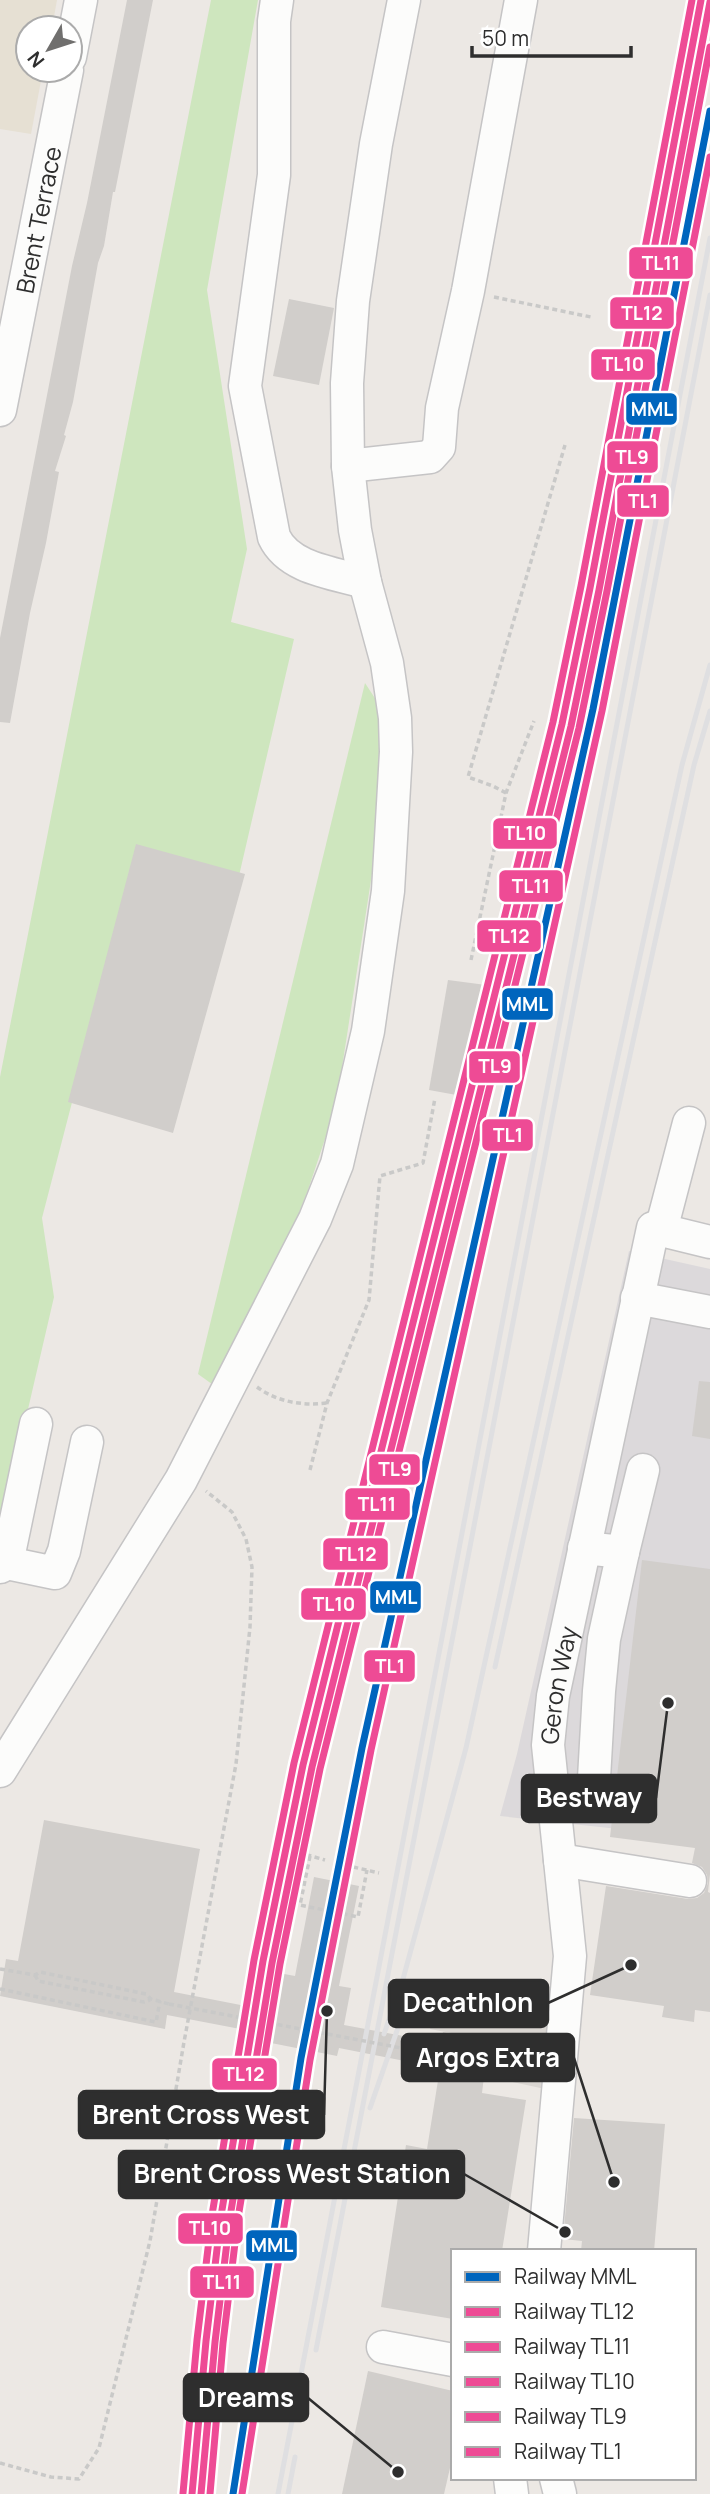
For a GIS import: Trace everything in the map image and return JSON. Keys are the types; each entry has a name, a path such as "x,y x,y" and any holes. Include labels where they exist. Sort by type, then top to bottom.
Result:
{"street":[{"path":"277,0 274,21 274,175 245,386 278,547 289,558 365,582"},
{"path":"0,1771 181,1480 315,1219 338,1164 368,1031 388,891 396,752 395,718 387,663 365,582 355,530 348,466 347,383 353,301 376,144 404,0"},
{"path":"348,466 430,457 439,447 442,408 468,291 521,0"},
{"name":"Brent Terrace","path":"0,410 65,84"},
{"path":"689,1123 661,1230 710,1242"},
{"name":"Geron Way","path":"544,2249 570,1956 560,1860 547,1829 548,1745 552,1696 653,1228 661,1230"},
{"path":"638,1298 710,1312"},
{"path":"36,1424 4,1565 55,1573 64,1550 87,1442"},
{"path":"593,1796 598,1691 604,1639 643,1470"},
{"path":"584,1548 623,1552"},
{"path":"560,1860 703,1883"},
{"path":"383,2347 451,2360"}],"path":[{"path":"468,291 591,317"},
{"path":"506,793 468,777 565,445"},
{"path":"471,960 506,793 534,721"},
{"path":"310,1470 327,1403 369,1300 380,1175 423,1163 435,1098"},
{"path":"237,1374 272,1398 313,1405 327,1403"},
{"path":"0,2463 51,2477 79,2479 99,2448 150,2241 236,1764 252,1567 246,1539 232,1512 201,1488 181,1480"},
{"path":"290,1850 325,1860"},
{"path":"310,1856 300,1905 358,1917 367,1870"},
{"path":"345,1864 379,1873"},
{"path":"305,2029 328,1911"},
{"path":"0,1969 35,1976 38,1981 144,2002 150,1999 537,2073"},
{"path":"35,1976 40,1972 52,1974 146,1993 150,1999"},
{"path":"0,1989 156,2022 160,2001"},
{"path":"454,2058 456,2048 486,2054 486,2064"}],"shaded area":[{"path":"0,0 57,0 54,14 14,14 14,84 40,84 31,134 0,129"},
{"path":"629,1251 710,1269 710,1839 500,1816 517,1754"},
{"path":"436,2008 552,2023 545,2089 484,2076 486,2059 473,2058 477,2038 430,2029"}],"green space":[{"path":"211,0 258,0 207,290 247,549 231,622 294,639 238,880 138,848 42,1218 54,1297 0,1530 0,1077"},
{"path":"365,683 384,712 385,790 336,1106 308,1190 262,1306 216,1387 198,1374"}],"building":[{"path":"127,0 153,0 104,246 98,263 73,402 64,435 66,436 55,471 59,472 10,723 0,722 0,638"},
{"path":"289,299 334,308 319,385 273,376"},
{"path":"136,844 245,874 173,1133 68,1102"},
{"path":"448,980 486,985 462,1096 429,1090"},
{"path":"699,1381 710,1382 710,1439 692,1436"},
{"path":"642,1560 710,1569 710,2012 695,2010 694,2022 662,2017 664,2006 590,1995 606,1886 688,1899 697,1898 704,1893 708,1883 702,1867 692,1863 695,1848 610,1837"},
{"path":"44,1820 200,1849 174,1992 272,2011 279,1973 295,1976 314,1877 359,1886 339,1986 351,1988 344,2025 441,2043 443,2032 477,2038 473,2058 486,2060 482,2093 526,2100 502,2249 451,2249 451,2319 381,2307 406,2145 427,2149 440,2068 339,2048 337,2056 266,2042 267,2034 167,2015 165,2029 0,1996 6,1959 18,1961"},
{"path":"574,2118 665,2124 654,2249 581,2249 582,2241 563,2239"},
{"path":"368,2371 451,2391 451,2464 444,2494 342,2494"}],"railway":[{"path":"278,2494 710,238"},
{"path":"316,2350 710,295"},
{"path":"384,2034 403,1979 466,1748 682,765 710,665"},
{"path":"495,1667 694,765 710,711"},
{"path":"370,2108 400,2022"},
{"path":"288,2494 295,2457"}],"rail line":[{"name":"TL10","path":"183,2493 212,2215 254,1960 294,1763 553,722 692,0"},
{"name":"TL12","path":"192,2494 221,2216 263,1961 303,1765 562,724 701,0"},
{"name":"TL11","path":"201,2494 230,2217 272,1963 312,1767 571,726 710,2"},
{"name":"TL9","path":"210,2494 223,2343 238,2218 280,1964 320,1769 579,728 710,47"},
{"name":"MML","path":"233,2494 301,2058 362,1748 593,709 710,111"},
{"name":"TL1","path":"242,2494 310,2060 371,1750 602,711 710,157"}],"place":[{"name":"Bestway","path":"668,1703"},
{"name":"Decathlon","path":"631,1965"},
{"name":"Brent Cross West","path":"327,2011"},
{"name":"Argos Extra","path":"614,2182"},
{"name":"Brent Cross West Station","path":"565,2232"},
{"name":"Dreams","path":"398,2472"}]}
